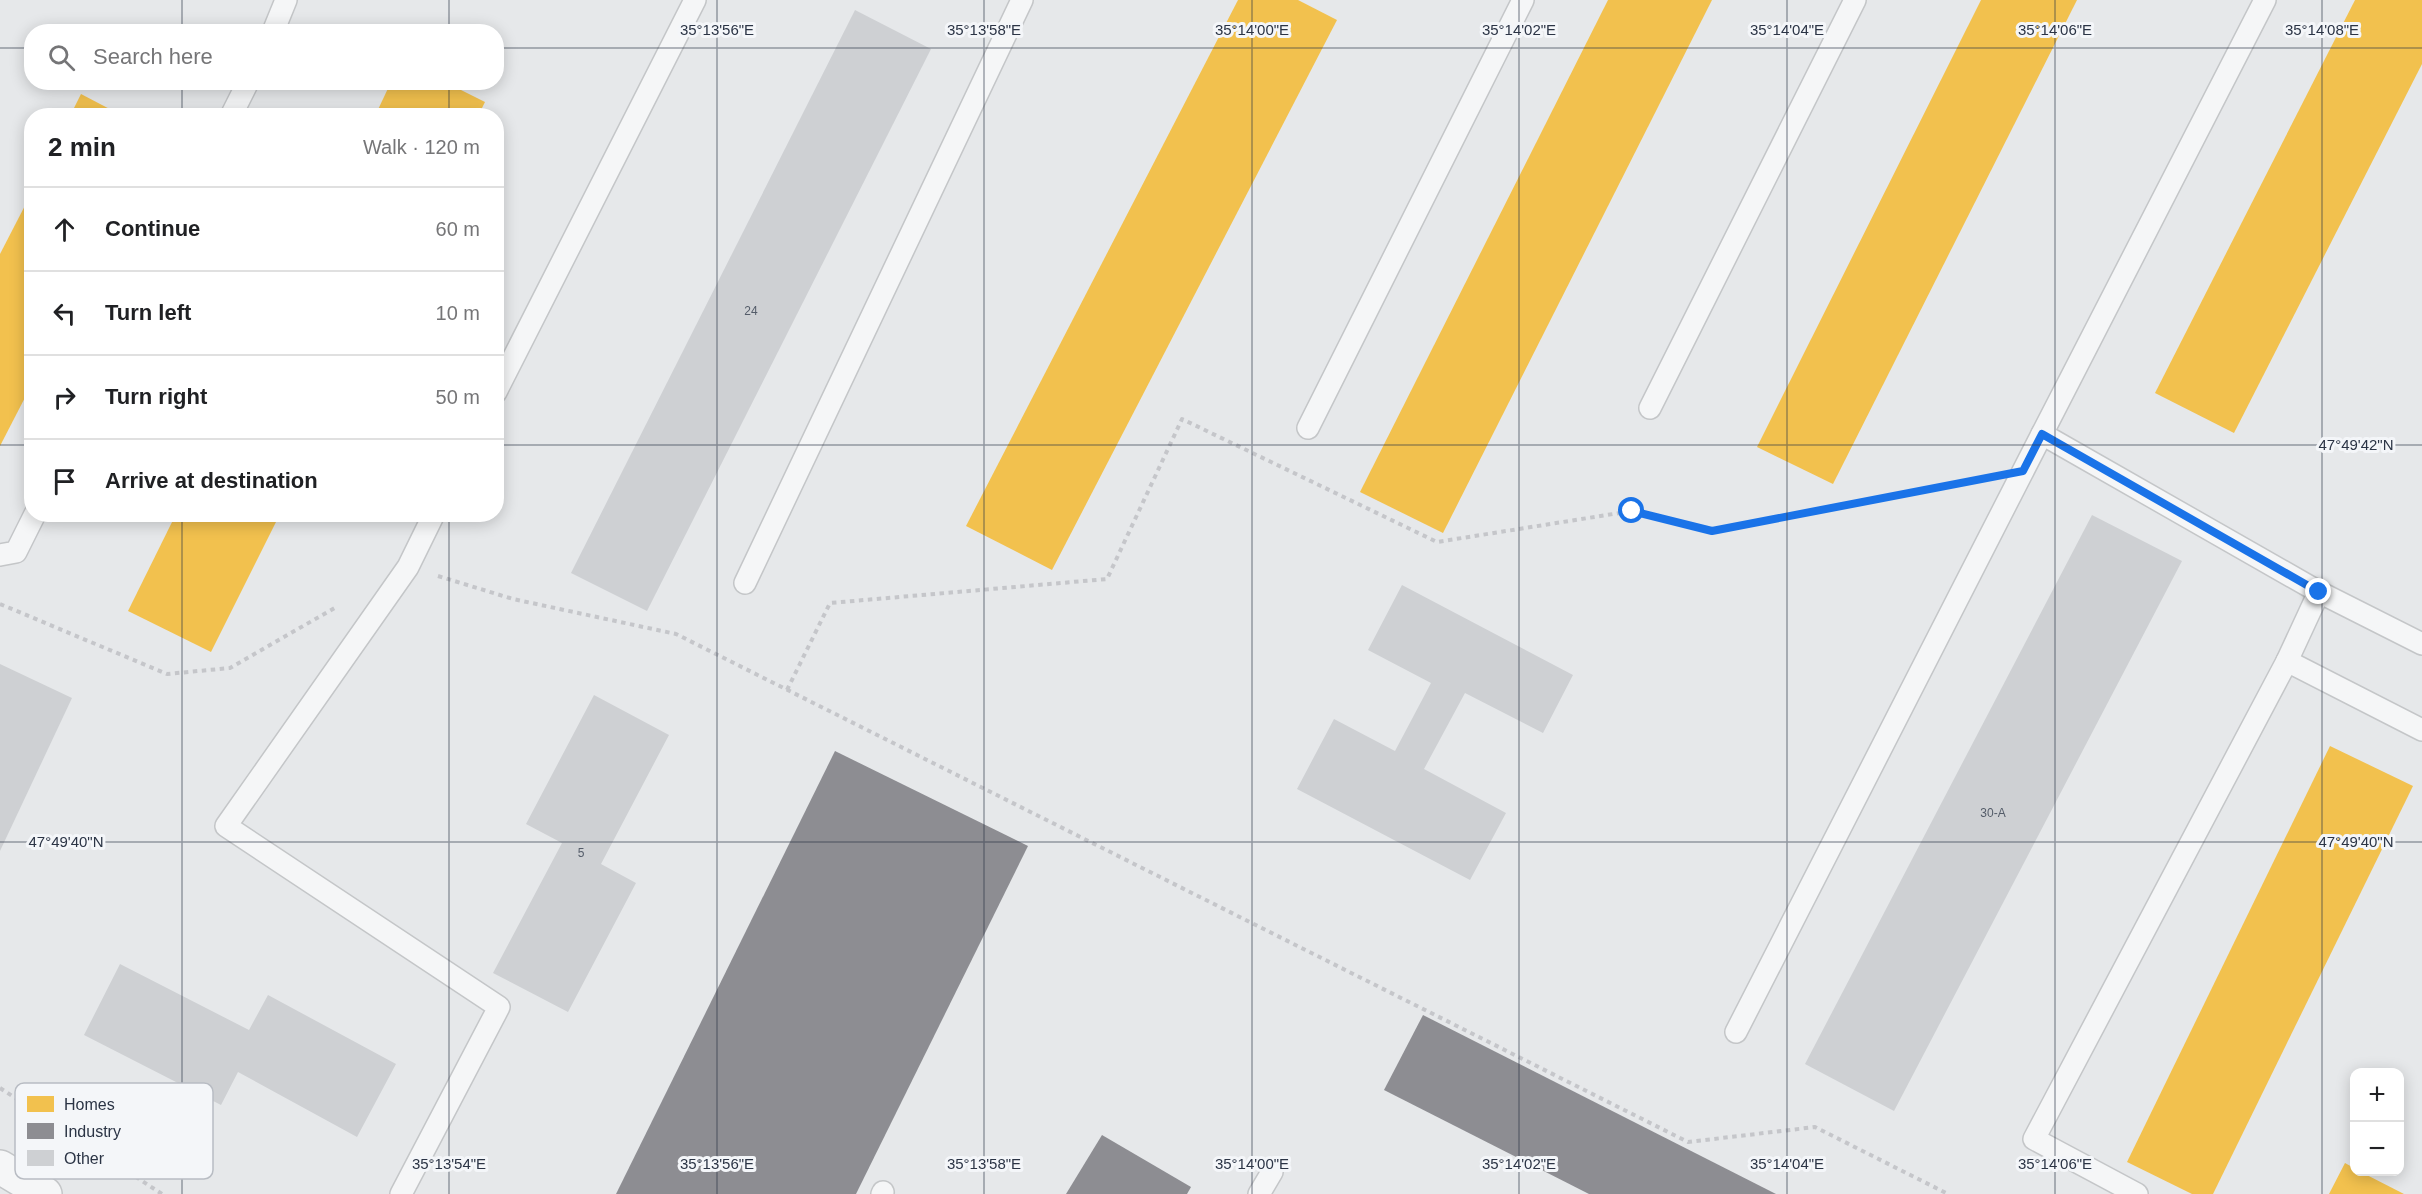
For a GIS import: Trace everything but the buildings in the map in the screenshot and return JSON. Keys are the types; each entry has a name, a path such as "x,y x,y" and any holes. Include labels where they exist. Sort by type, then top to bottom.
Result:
{"street":[{"path":"0,1167 15,1176"},
{"path":"20,1179 45,1194"}],"lane":[{"path":"276,24 286,0"},
{"path":"504,376 695,0"},
{"path":"745,583 1022,0"},
{"path":"1308,428 1523,0"},
{"path":"1650,408 1855,0"},
{"path":"1736,1032 2265,0"},
{"path":"235,108 244,90"},
{"path":"2042,434 2319,592 2422,644"},
{"path":"0,555 16,552 31,522"},
{"path":"401,1194 499,1006 226,826 408,567 430,522"},
{"path":"2137,1194 2034,1139 2287,661 2319,592"},
{"path":"2287,661 2422,730"},
{"path":"1259,1194 1272,1172"}],"path":[{"path":"787,690 830,603 1107,579 1182,419 1437,542 1632,511 1712,531 2023,471"},
{"path":"408,567 513,599 676,634 1688,1142 1815,1127 1948,1194"},
{"path":"0,604 167,674 230,668 348,600"},
{"path":"0,1088 15,1098"},
{"path":"139,1179 162,1194"}],"route":[{"path":"1632,511 1712,531 2023,471 2042,434 2319,592"}]}
